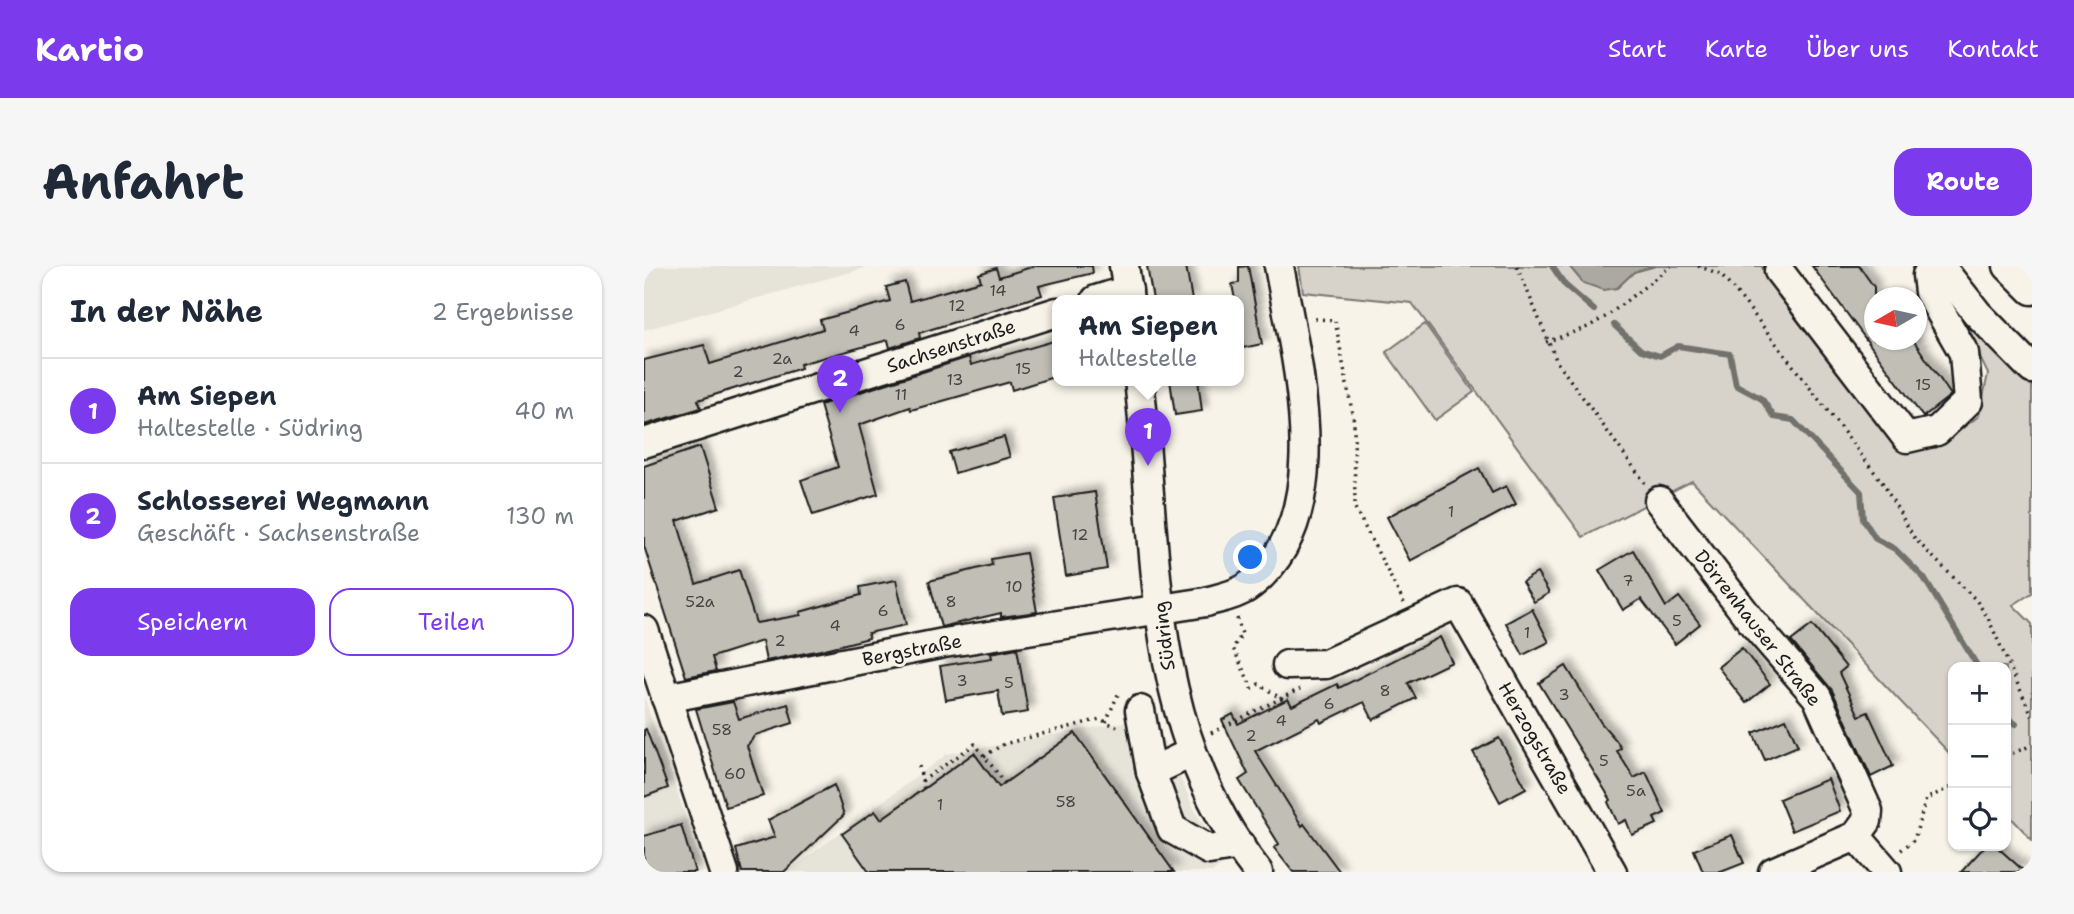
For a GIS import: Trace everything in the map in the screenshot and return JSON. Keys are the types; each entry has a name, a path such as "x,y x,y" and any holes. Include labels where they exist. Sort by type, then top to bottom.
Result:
{"street":[{"path":"1231,595 1245,588 1277,556 1291,530 1300,499 1305,446 1279,266"},
{"path":"1779,271 1907,438 1937,431 1968,401 1964,353 1929,292 1927,275 1933,266"},
{"path":"1940,266 1977,313 2032,369"},
{"path":"2008,266 2032,290"},
{"path":"1106,295 1127,285"},
{"name":"Sachsenstraße","path":"644,443 1052,314"},
{"name":"Südring","path":"1140,386 1169,681 1189,748 1216,806 1258,872"},
{"name":"Dörrenhauser Straße","path":"1659,501 1753,623 1817,697 1868,811 1867,821 1856,836"},
{"name":"Bergstraße","path":"666,698 839,673 944,643 1160,610 1231,595"},
{"name":"Herzogstraße","path":"1418,623 1458,603 1612,872"},
{"path":"1287,665 1326,664 1418,623"},
{"path":"644,630 724,872"},
{"path":"1129,701 1146,740 1151,772 1172,830 1209,850 1240,845"},
{"path":"1151,772 1189,748"},
{"path":"1773,872 1856,836 1893,861"}],"path":[{"path":"1517,266 1546,342 1568,378 1659,501"},
{"path":"1546,342 1588,327 1607,316 1648,281 1671,266"},
{"path":"1698,266 1720,274 1745,303 1882,482 1915,539 1976,600 1988,618 2032,716"},
{"path":"1288,316 1335,320 1354,422 1355,508 1404,603 1418,623"},
{"path":"1231,595 1242,634 1233,648 1252,688 1259,684 1283,699"},
{"path":"1189,748 1301,691 1287,665"},
{"path":"1106,722 1129,701"},
{"path":"984,755 1004,744 1100,719 1146,740"},
{"path":"922,781 975,744 1005,783"},
{"path":"2011,754 2032,745"},
{"path":"919,766 924,789"},
{"path":"1893,861 1914,840 1926,799 1949,788"}],"shaded area":[{"path":"644,266 872,266 644,330"},
{"path":"1299,266 1761,266 1893,437 1936,448 1979,416 1988,374 1963,322 2032,381 2032,593 2013,605 2032,624 2032,840 2011,817 2011,662 1948,662 1948,752 1692,481 1583,537 1412,303 1303,292"},
{"path":"1569,266 1656,266 1634,272 1617,288 1604,290 1583,283"},
{"path":"1425,324 1474,392 1435,420 1386,352"},
{"path":"644,697 705,872 644,872"},
{"path":"1153,717 1196,813 1228,861 1213,872 787,872 947,754"}],"building":[{"path":"1035,266 1092,266 1093,273 1039,286 1042,295 919,333 920,338 890,348 888,340 800,364 801,368 698,400 701,408 644,425 644,360 704,345 710,364 823,329 820,320 890,301 886,287 905,282 910,301 981,281 979,274 996,268 999,277"},
{"path":"1147,266 1186,266 1191,295 1152,295"},
{"path":"1248,266 1262,344 1244,348 1244,295 1234,295 1232,284 1239,283 1239,267"},
{"path":"1812,266 1859,266 1874,287 1864,287 1864,337"},
{"path":"1052,341 1052,378 1012,390 1010,382 911,410 910,407 859,425 878,494 813,515 801,480 838,467 820,405 969,357 971,365"},
{"path":"1874,350 1920,350 1951,395 1923,417"},
{"path":"1171,386 1199,386 1202,411 1175,415"},
{"path":"1004,437 1010,457 955,473 949,452"},
{"path":"700,447 719,507 677,521 696,584 739,570 756,623 801,615 800,612 861,595 860,587 896,580 906,625 868,633 869,638 766,661 762,641 712,657 716,671 686,677 644,546 644,466"},
{"path":"1479,468 1492,493 1506,486 1516,504 1410,561 1387,517"},
{"path":"1095,492 1107,569 1066,576 1054,498"},
{"path":"1633,550 1666,607 1679,597 1700,624 1675,644 1641,599 1623,610 1599,570"},
{"path":"1026,553 1037,612 1001,617 1001,613 941,627 929,581 992,565 991,559"},
{"path":"1537,573 1549,593 1534,602 1522,582"},
{"path":"1532,609 1549,642 1523,655 1506,623"},
{"path":"1812,625 1846,667 1839,673 1859,716 1868,712 1893,766 1871,777 1832,690 1791,641"},
{"path":"1440,637 1452,662 1408,683 1416,698 1373,720 1364,702 1321,723 1319,719 1255,751 1302,826 1304,824 1340,872 1293,872 1274,848 1279,844 1239,780 1248,774 1222,720 1233,714 1238,724 1288,699 1292,706 1337,684 1339,688"},
{"path":"1017,648 1028,712 1002,716 998,691 946,700 940,666 992,658 991,653"},
{"path":"1742,648 1770,684 1746,703 1718,667"},
{"path":"1566,666 1601,723 1621,748 1617,751 1634,778 1646,772 1665,813 1654,818 1657,824 1632,835 1626,820 1618,824 1608,802 1611,800 1539,683"},
{"path":"733,702 739,719 788,704 793,723 755,735 747,746 763,796 726,807 696,709"},
{"path":"1786,719 1798,746 1765,760 1753,733"},
{"path":"646,729 668,788 644,797 644,730"},
{"path":"1075,733 1174,872 869,872 842,834 875,811 881,819 974,753 999,787"},
{"path":"1499,738 1526,788 1500,802 1473,752"},
{"path":"1828,779 1840,811 1792,831 1779,799"},
{"path":"834,785 844,815 784,872 742,872 736,849 775,837 768,820"},
{"path":"681,825 695,872 644,872 644,836"},
{"path":"1732,835 1744,863 1721,872 1703,872 1694,850"},
{"path":"1980,851 2002,851 2025,872 1961,872"}],"waterway":[{"path":"1552,266 1565,285 1594,310"},
{"path":"1614,325 1641,350 1660,356 1678,346 1730,354 1736,385 1762,399 1774,417 1793,420 1861,492 1863,519 1876,539 1895,549 1924,578 1975,662"},
{"path":"2011,720 2016,724"}],"place":[{"name":"Schlosserei Wegmann","path":"840,413"},
{"name":"Am Siepen","path":"1148,466"}]}
